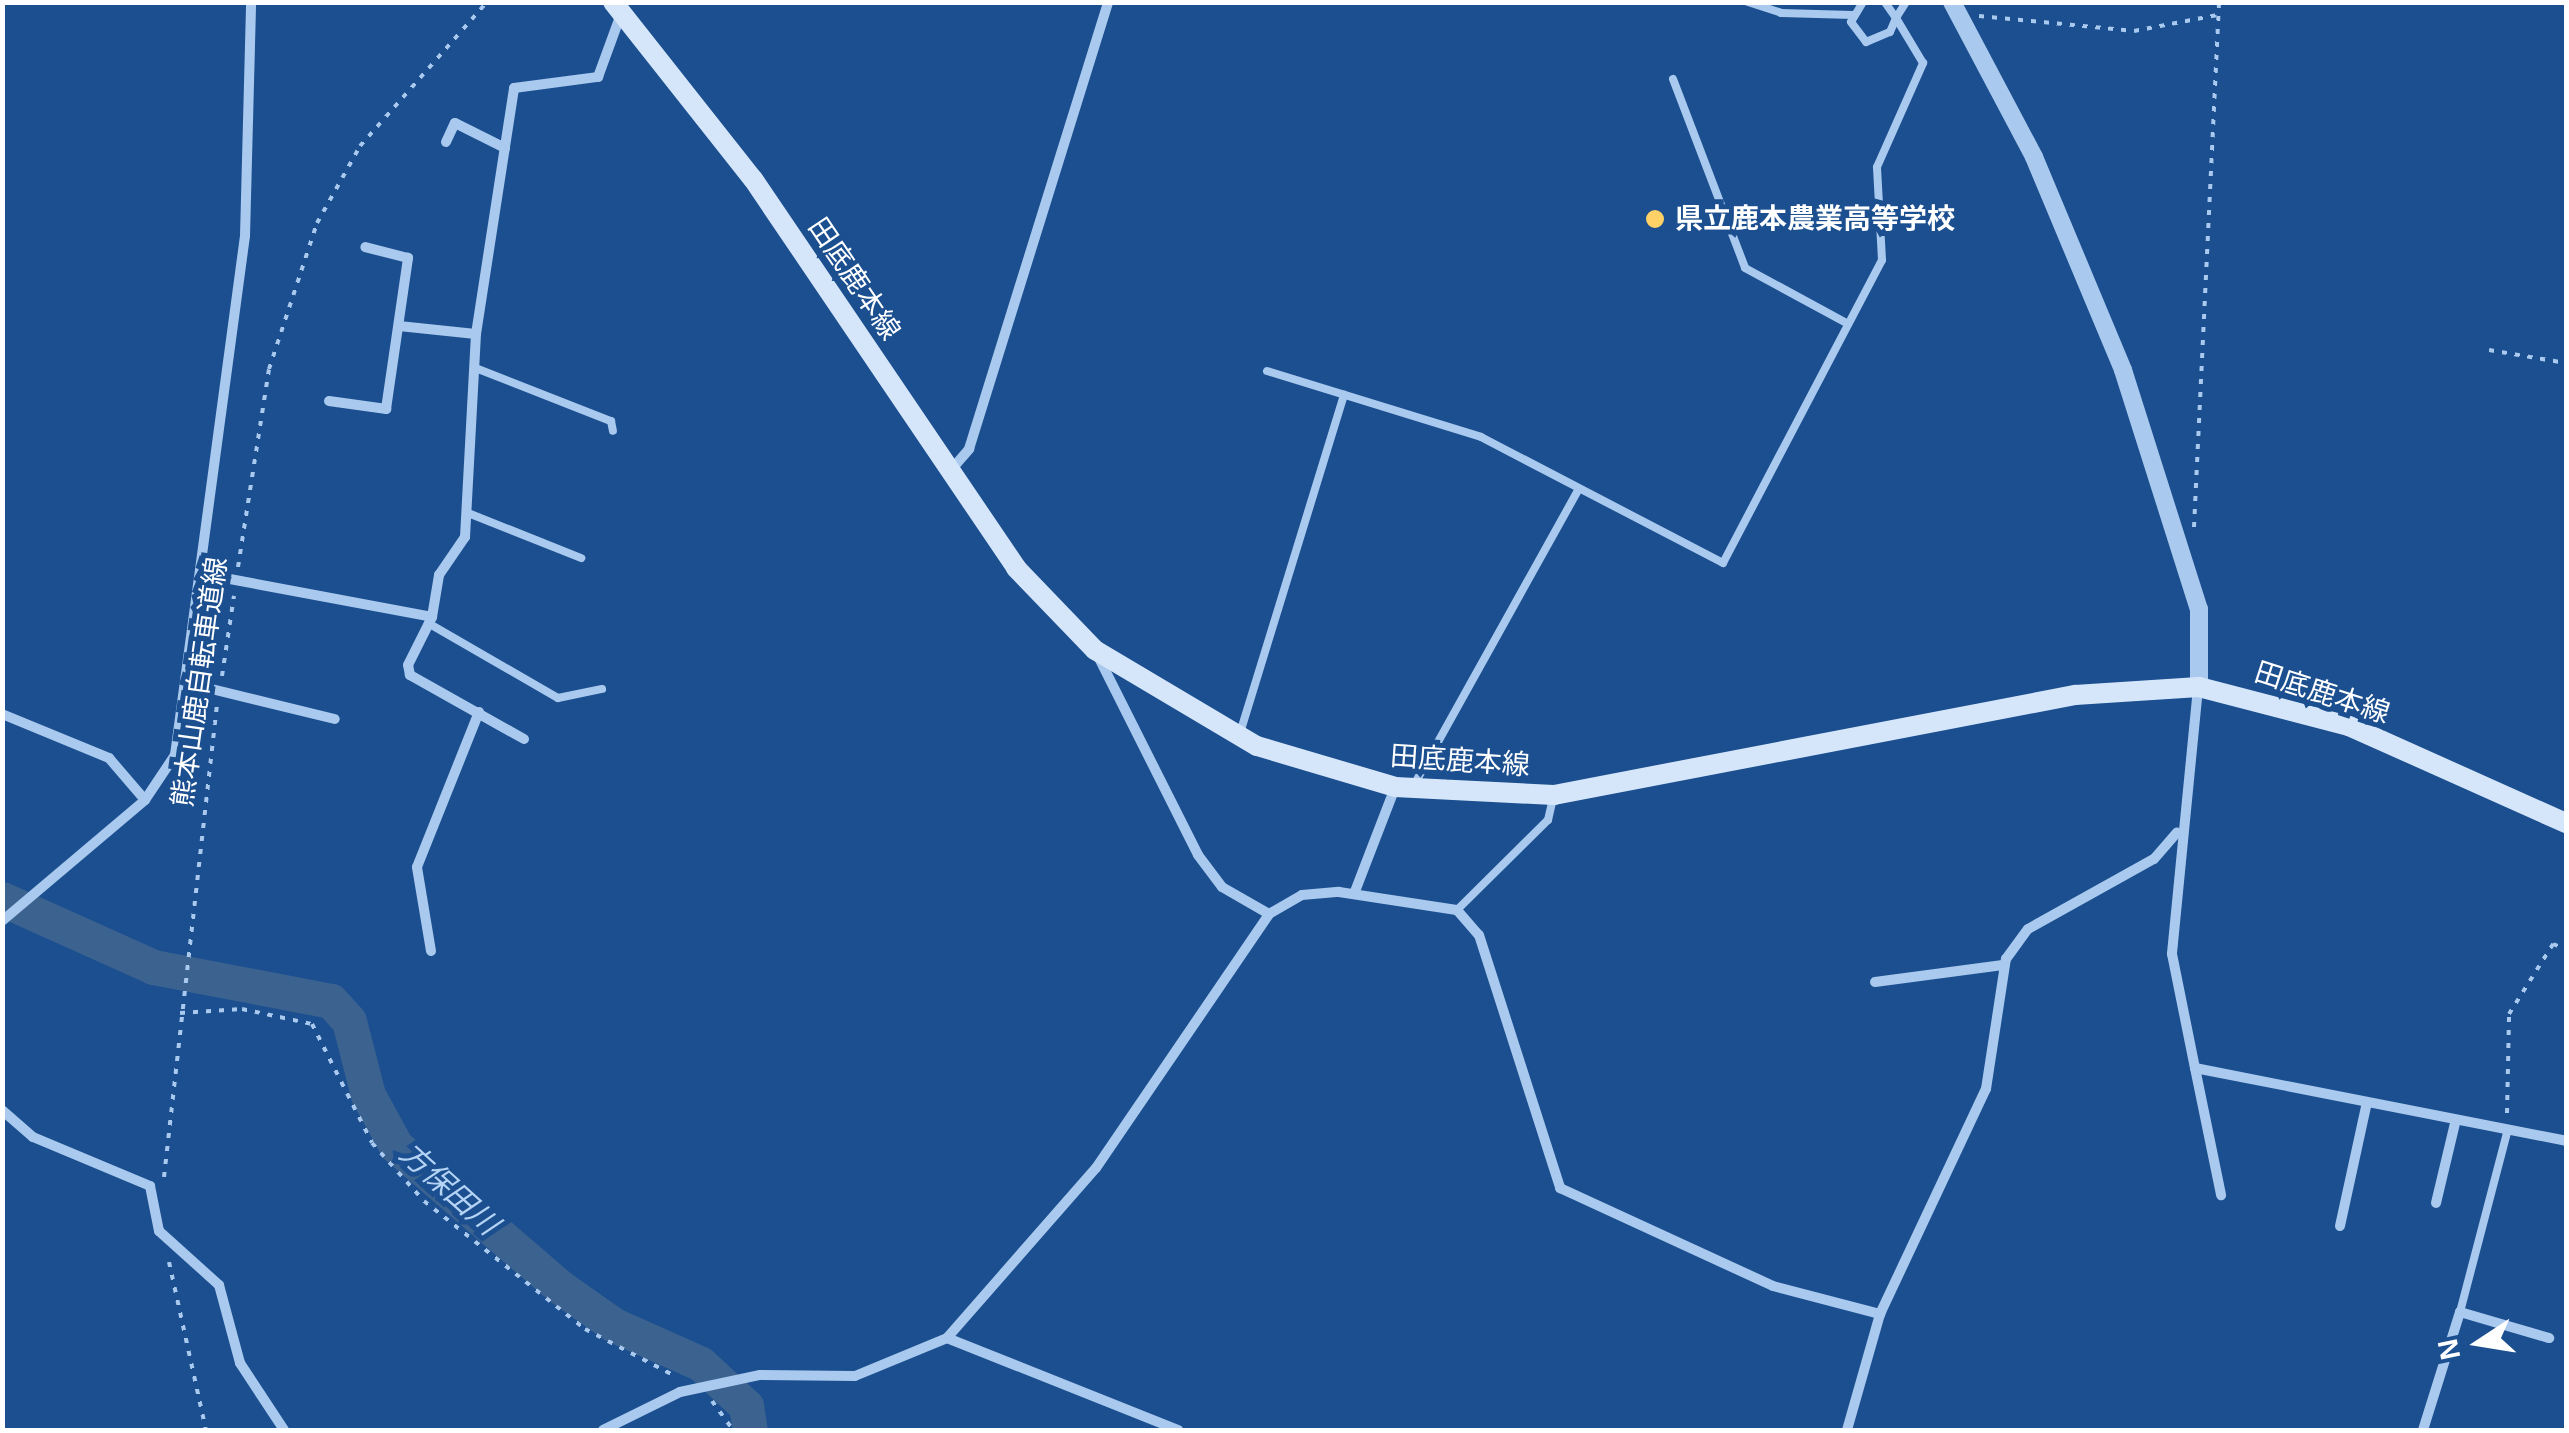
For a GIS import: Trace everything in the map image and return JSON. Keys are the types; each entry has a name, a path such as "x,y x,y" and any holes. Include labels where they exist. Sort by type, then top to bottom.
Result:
{"main road":[{"name":"田底鹿本線","path":"617,8 753,179 1016,568 1095,650 1239,737 1404,788 1554,794 2075,694 2198,687 2350,726 2566,824"}],"street":[{"path":"2,922 145,800 176,756 245,236 252,2"},
{"path":"952,470 969,449 1108,2"},
{"path":"1955,6 2034,157 2123,370 2198,609 2198,687 2178,832 2172,954 2221,1195"},
{"path":"524,738 410,675 430,620 439,575 465,537 478,369 476,334 514,88 598,76 617,8"},
{"path":"446,142 455,123 505,148"},
{"path":"329,401 386,409 408,258 365,248"},
{"path":"399,326 476,334"},
{"path":"203,574 430,620"},
{"path":"1095,650 1198,855 1222,887 1269,914"},
{"path":"188,684 335,719"},
{"path":"431,951 417,867 479,712"},
{"path":"2,714 109,758 145,800"},
{"path":"1354,894 1404,788"},
{"path":"1847,1430 1880,1314 1986,1089 1999,1046 2004,966 2028,928 2154,859 2178,832"},
{"path":"603,1430 698,1388 760,1376 855,1376 947,1338 1096,1168 1269,914 1302,895 1354,894 1458,910 1479,936 1560,1188 1773,1286 1880,1314"},
{"path":"1875,982 2004,966"},
{"path":"2196,1068 2366,1106 2566,1142"},
{"path":"2340,1226 2366,1106"},
{"path":"2,1110 33,1137 144,1180 166,1237 218,1285 240,1363 284,1430"},
{"path":"2436,1203 2455,1123"},
{"path":"2423,1430 2460,1312 2549,1338"},
{"path":"947,1338 1178,1430"}],"lane":[{"path":"1748,2 1781,14 1853,14"},
{"path":"1853,14 1862,2"},
{"path":"1266,371 1480,437 1723,563 1882,260 1877,166 1923,63 1884,2"},
{"path":"1853,14 1866,42 1890,32 1906,2"},
{"path":"1673,79 1744,268 1848,324"},
{"path":"478,369 612,421 613,431"},
{"path":"1239,737 1344,395"},
{"path":"1404,788 1579,489"},
{"path":"468,512 582,558"},
{"path":"430,620 558,698 602,689"},
{"path":"1458,910 1548,820 1554,794"},
{"path":"2460,1312 2507,1133"}],"path":[{"name":"熊本山鹿自転車道線","path":"164,1198 185,956 269,369 316,223 360,146 488,2"},
{"path":"2194,536 2219,2"},
{"path":"1955,6 2134,31 2217,15"},
{"path":"2489,350 2566,363"},
{"path":"2507,1133 2509,1014 2553,944 2566,949"},
{"path":"180,1012 242,1009 312,1024 372,1144 424,1202 585,1330 698,1388 733,1430"},
{"path":"166,1237 206,1430"}],"waterway":[{"name":"方保田川","path":"2,899 153,967 331,1001 349,1021 368,1095 396,1146 560,1287 614,1325 701,1364 746,1406 750,1430"}],"place":[{"name":"県立鹿本農業高等学校","path":"1655,219"}]}
